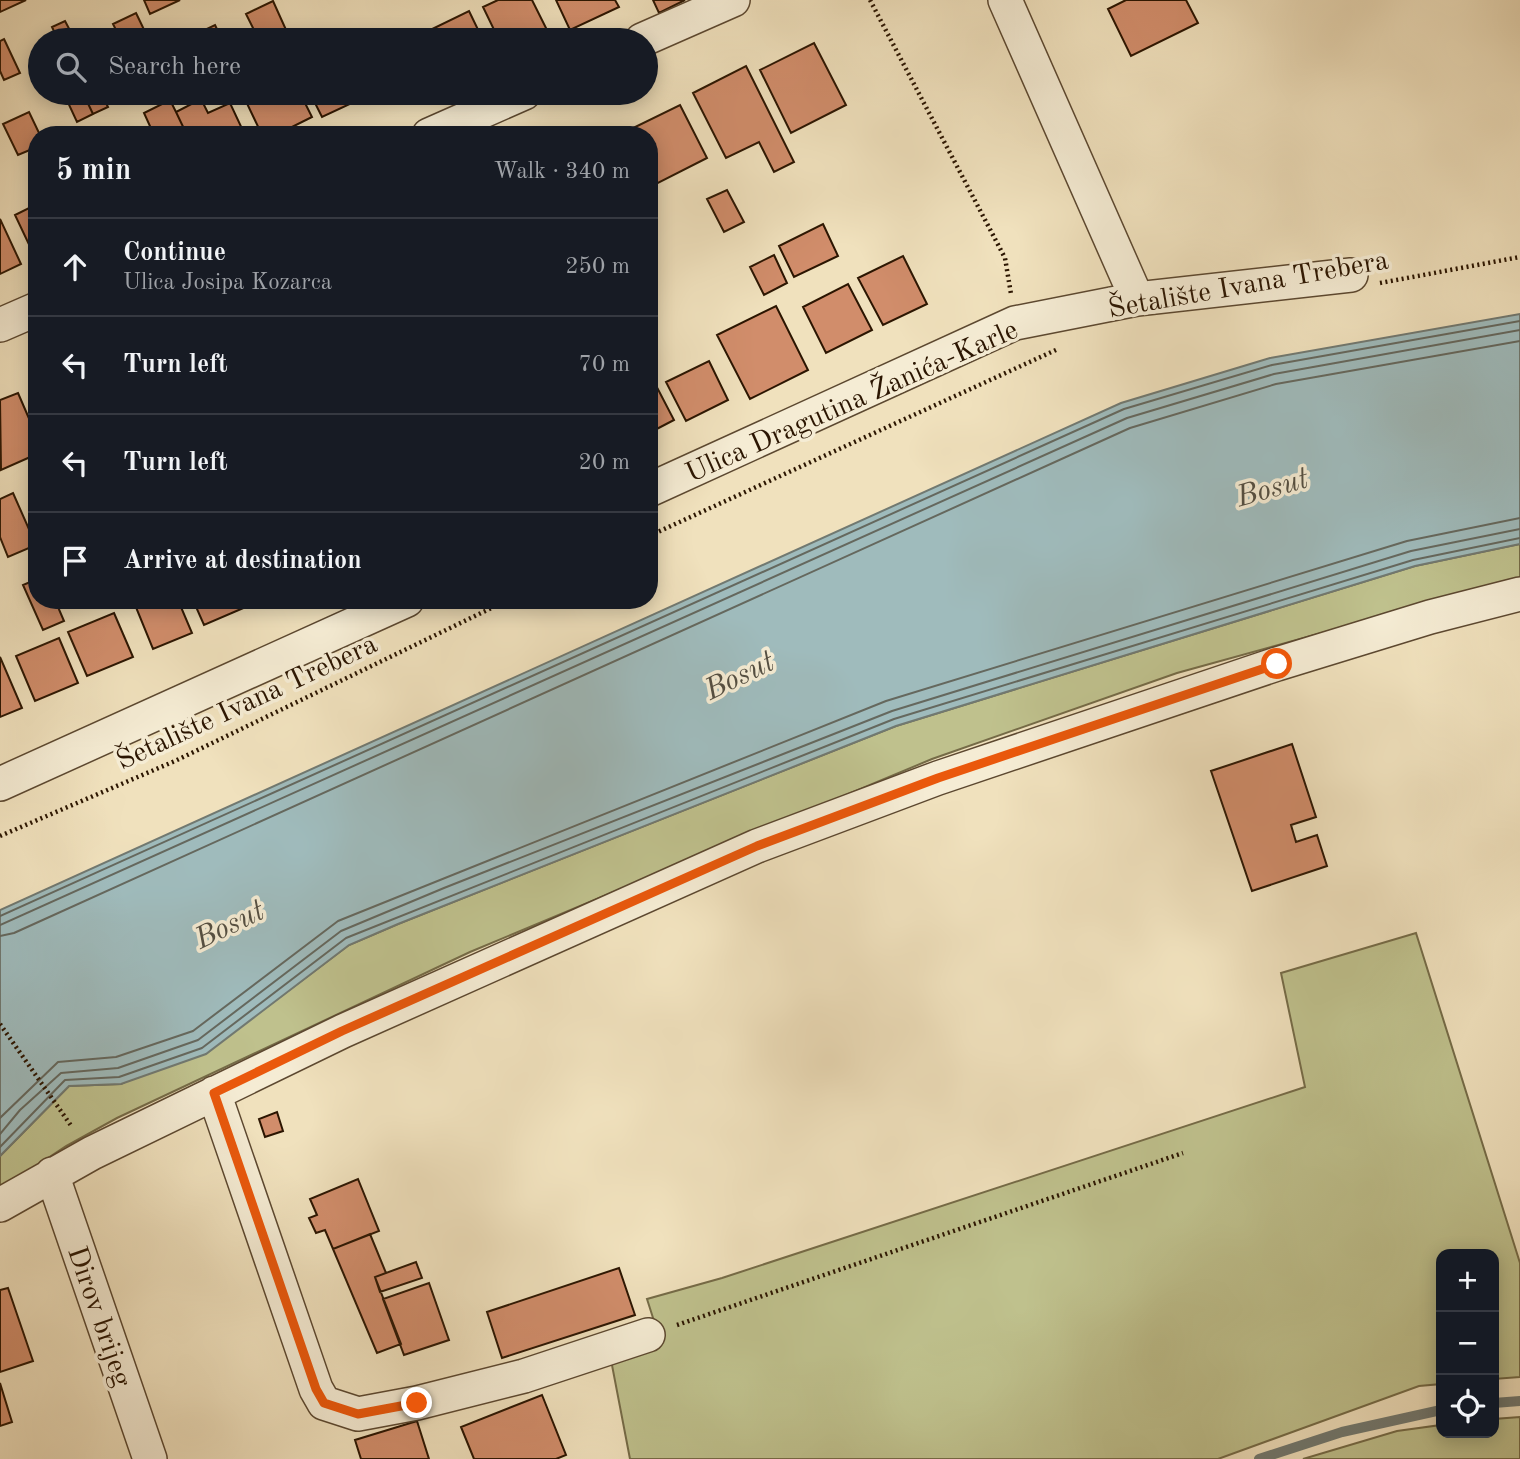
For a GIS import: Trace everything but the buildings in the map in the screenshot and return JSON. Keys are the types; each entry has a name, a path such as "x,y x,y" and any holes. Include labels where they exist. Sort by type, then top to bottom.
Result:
{"street":[{"path":"658,33 733,0"},
{"path":"1005,0 1137,299"},
{"path":"449,126 497,105"},
{"name":"Ulica Dragutina Žanića-Karle","path":"658,486 1015,323 1137,299 1363,279"},
{"path":"0,325 28,313"},
{"path":"0,1205 52,1174 342,1031 757,846 938,778 1277,664 1430,617 1520,594"},
{"path":"0,784 387,609"},
{"path":"214,1093 316,1389 324,1403 358,1414 417,1403 524,1376 648,1335"},
{"name":"Dirov brijeg","path":"52,1174 150,1459"}],"path":[{"path":"870,0 1005,258 1012,302"},
{"name":"Šetalište Ivana Trebera","path":"1363,279 1520,257"},
{"path":"658,532 1059,348"},
{"name":"Šetalište Ivana Trebera","path":"0,836 175,761 489,609"},
{"path":"0,1024 56,1106"},
{"path":"648,1335 1183,1153"}],"green space":[{"path":"1520,544 1520,578 1177,673 932,759 470,952 117,1118 66,1146 0,1190 0,1156 69,1086 121,1084 248,1021 349,945 398,924 896,726 1415,566"},
{"path":"1416,933 1520,1263 1520,1377 1499,1379 1499,1249 1436,1249 1436,1384 1419,1386 1218,1459 630,1459 611,1360 661,1343 647,1299 722,1278 1305,1087 1281,973"},
{"path":"1520,1417 1520,1459 1303,1459 1397,1431 1436,1426 1436,1438 1499,1438 1499,1419"}],"water":[{"name":"Bosut","path":"1520,314 1520,544 1415,566 896,726 398,924 349,945 206,1054 121,1084 69,1086 0,1156 0,910 1121,403 1270,358"}],"waterway":[{"path":"1499,1403 1520,1401"},
{"path":"1259,1459 1342,1432 1436,1411"}],"route":[{"path":"417,1403 358,1414 324,1403 316,1389 214,1093 342,1031 757,846 938,778 1277,664"}]}
